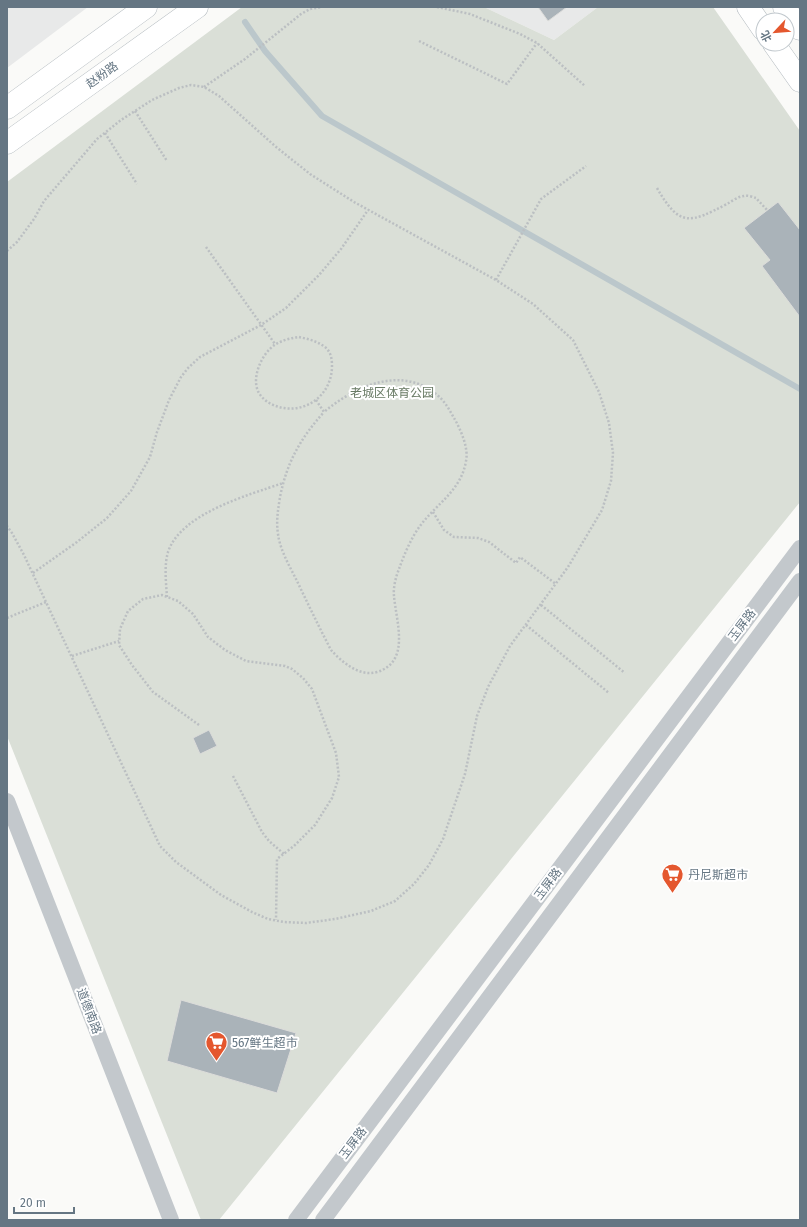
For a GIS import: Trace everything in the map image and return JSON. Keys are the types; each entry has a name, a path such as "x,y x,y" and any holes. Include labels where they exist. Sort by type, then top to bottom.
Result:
{"street":[{"path":"7,108 146,7"},
{"name":"赵粉路","path":"7,143 197,7"},
{"path":"748,7 755,17"},
{"path":"784,7 800,29"},
{"path":"780,52 800,81"},
{"name":"玉屏路","path":"296,1220 800,548"},
{"name":"玉屏路","path":"323,1220 800,581"},
{"name":"道德南路","path":"7,801 171,1220"}],"path":[{"path":"204,87 250,55 300,14 310,9 322,7"},
{"path":"437,7 470,14 520,34 537,43 585,86"},
{"path":"419,41 507,84 537,43"},
{"path":"7,251 17,242 34,219 44,201 62,178 97,139 152,100 179,88 191,85 204,87 219,96 275,146 310,174 368,210 496,280 533,304 572,340 599,392 609,423 613,453 611,481 602,510 568,567 510,646 488,687 477,716 465,774 443,839 429,865 414,884 395,901 371,911 335,919 306,923 284,922 268,919 252,912 221,895 176,862 160,846 33,573 7,526"},
{"path":"135,111 166,161"},
{"path":"105,133 137,184"},
{"path":"496,280 541,199 586,166"},
{"path":"657,188 667,205 677,214 690,219 703,216 744,196 756,198 766,210"},
{"path":"33,573 77,542 107,518 131,491 150,457 157,432 169,400 181,377 188,368 200,357 261,325 286,308 319,275 368,210"},
{"path":"206,247 275,344"},
{"path":"299,338 312,340 324,347 329,352 332,358 332,373 328,387 316,400 306,406 292,409 278,407 265,400 260,395 256,377 259,364 266,353 275,344 287,339 299,338"},
{"path":"394,380 412,381 436,394 447,406 456,421 464,438 467,459 462,475 455,488 419,527 398,571 394,594 399,627 399,648 394,661 383,671 371,674 357,670 342,662 331,650 286,558 278,535 277,520 283,483 289,464 308,429 338,400 373,384 394,380"},
{"path":"316,400 324,412"},
{"path":"167,597 166,566 169,551 178,535 191,523 211,510 235,499 283,483"},
{"path":"433,512 444,530 454,537 478,538 489,542 516,563 520,557 556,584"},
{"path":"199,725 153,692 119,645 120,629 128,611 143,599 162,595 178,601 193,614 208,637 225,650 246,661 285,666 292,669 312,688 336,753 339,777 332,798 315,825 294,846 277,859 276,920"},
{"path":"7,618 46,602"},
{"path":"541,605 625,673"},
{"path":"526,625 609,693"},
{"path":"72,656 119,641"},
{"path":"234,776 262,832 269,841 284,854"}],"shaded area":[{"path":"7,7 88,7 7,68"},
{"path":"484,7 598,7 554,40"}],"green space":[{"name":"老城区体育公园","path":"242,7 484,7 554,40 598,7 713,7 800,131 800,502 219,1220 201,1220 7,736 7,182"}],"building":[{"path":"538,7 567,7 548,21"},
{"path":"778,202 800,230 800,317 762,266 770,260 744,228"},
{"path":"209,730 217,746 200,754 193,738"},
{"path":"181,1000 296,1033 277,1093 167,1061"}],"waterway":[{"path":"245,22 265,51 322,116 800,389"}],"place":[{"name":"丹尼斯超市","path":"672,894"},
{"name":"567鲜生超市","path":"217,1062"}]}
